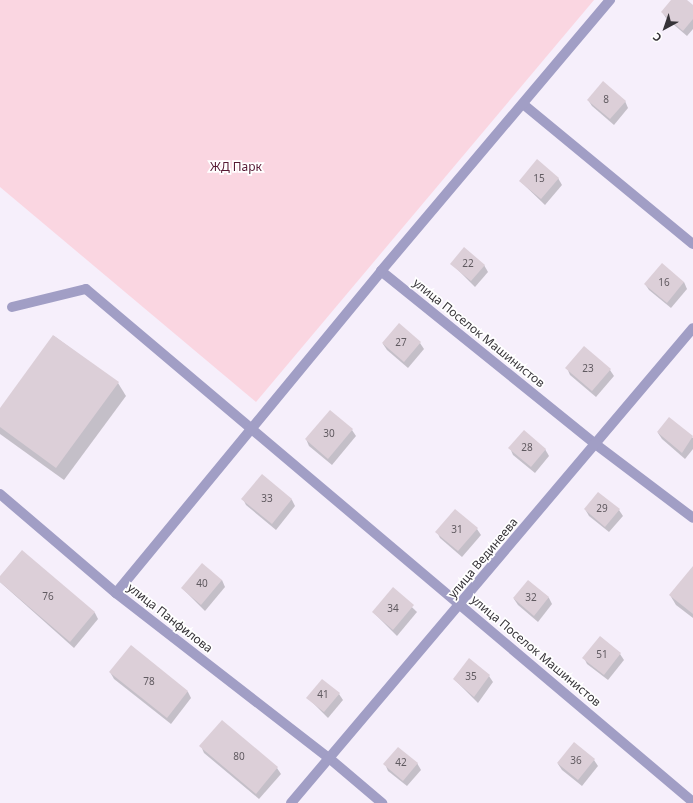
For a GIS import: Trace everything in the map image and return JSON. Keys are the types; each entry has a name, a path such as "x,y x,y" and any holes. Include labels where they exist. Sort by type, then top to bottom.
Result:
{"street":[{"path":"116,593 381,271 610,0"},
{"path":"523,104 693,244"},
{"name":"улица Поселок Машинистов","path":"381,271 594,443 693,518"},
{"name":"улица Поселок Машинистов","path":"12,307 86,289 461,604 693,802"},
{"name":"улица Вединеева","path":"291,803 461,604 594,443 693,328"},
{"name":"улица Панфилова","path":"0,494 116,593 329,758"},
{"path":"329,758 382,803"}],"green space":[{"name":"ЖД Парк","path":"0,0 594,0 256,402 0,187"}],"building":[{"path":"671,0 687,0 693,5 693,19 683,31 661,12"},
{"path":"603,81 626,101 610,119 587,100"},
{"path":"537,159 559,178 541,199 519,181"},
{"path":"464,247 485,265 471,281 450,264"},
{"path":"662,263 684,282 667,303 644,284"},
{"path":"399,323 421,342 404,362 382,343"},
{"path":"53,335 119,382 56,468 0,427 0,408"},
{"path":"584,346 611,369 592,391 565,368"},
{"path":"330,410 353,429 328,459 305,439"},
{"path":"669,417 693,436 682,453 657,432"},
{"path":"524,430 546,449 531,467 508,448"},
{"path":"262,474 292,499 272,524 241,499"},
{"path":"598,492 620,509 605,527 584,509"},
{"path":"455,509 478,528 458,551 435,532"},
{"path":"22,550 95,612 70,642 0,582 0,576"},
{"path":"202,563 222,580 201,605 181,588"},
{"path":"693,566 693,614 669,595"},
{"path":"528,580 549,597 534,616 513,598"},
{"path":"393,587 414,605 393,630 372,612"},
{"path":"600,636 621,653 604,675 582,658"},
{"path":"131,645 188,691 167,718 109,672"},
{"path":"469,658 490,675 474,697 453,679"},
{"path":"322,679 340,693 324,712 306,698"},
{"path":"222,720 278,767 256,794 199,746"},
{"path":"574,742 595,759 578,780 557,763"},
{"path":"398,747 418,763 403,781 383,764"}]}
